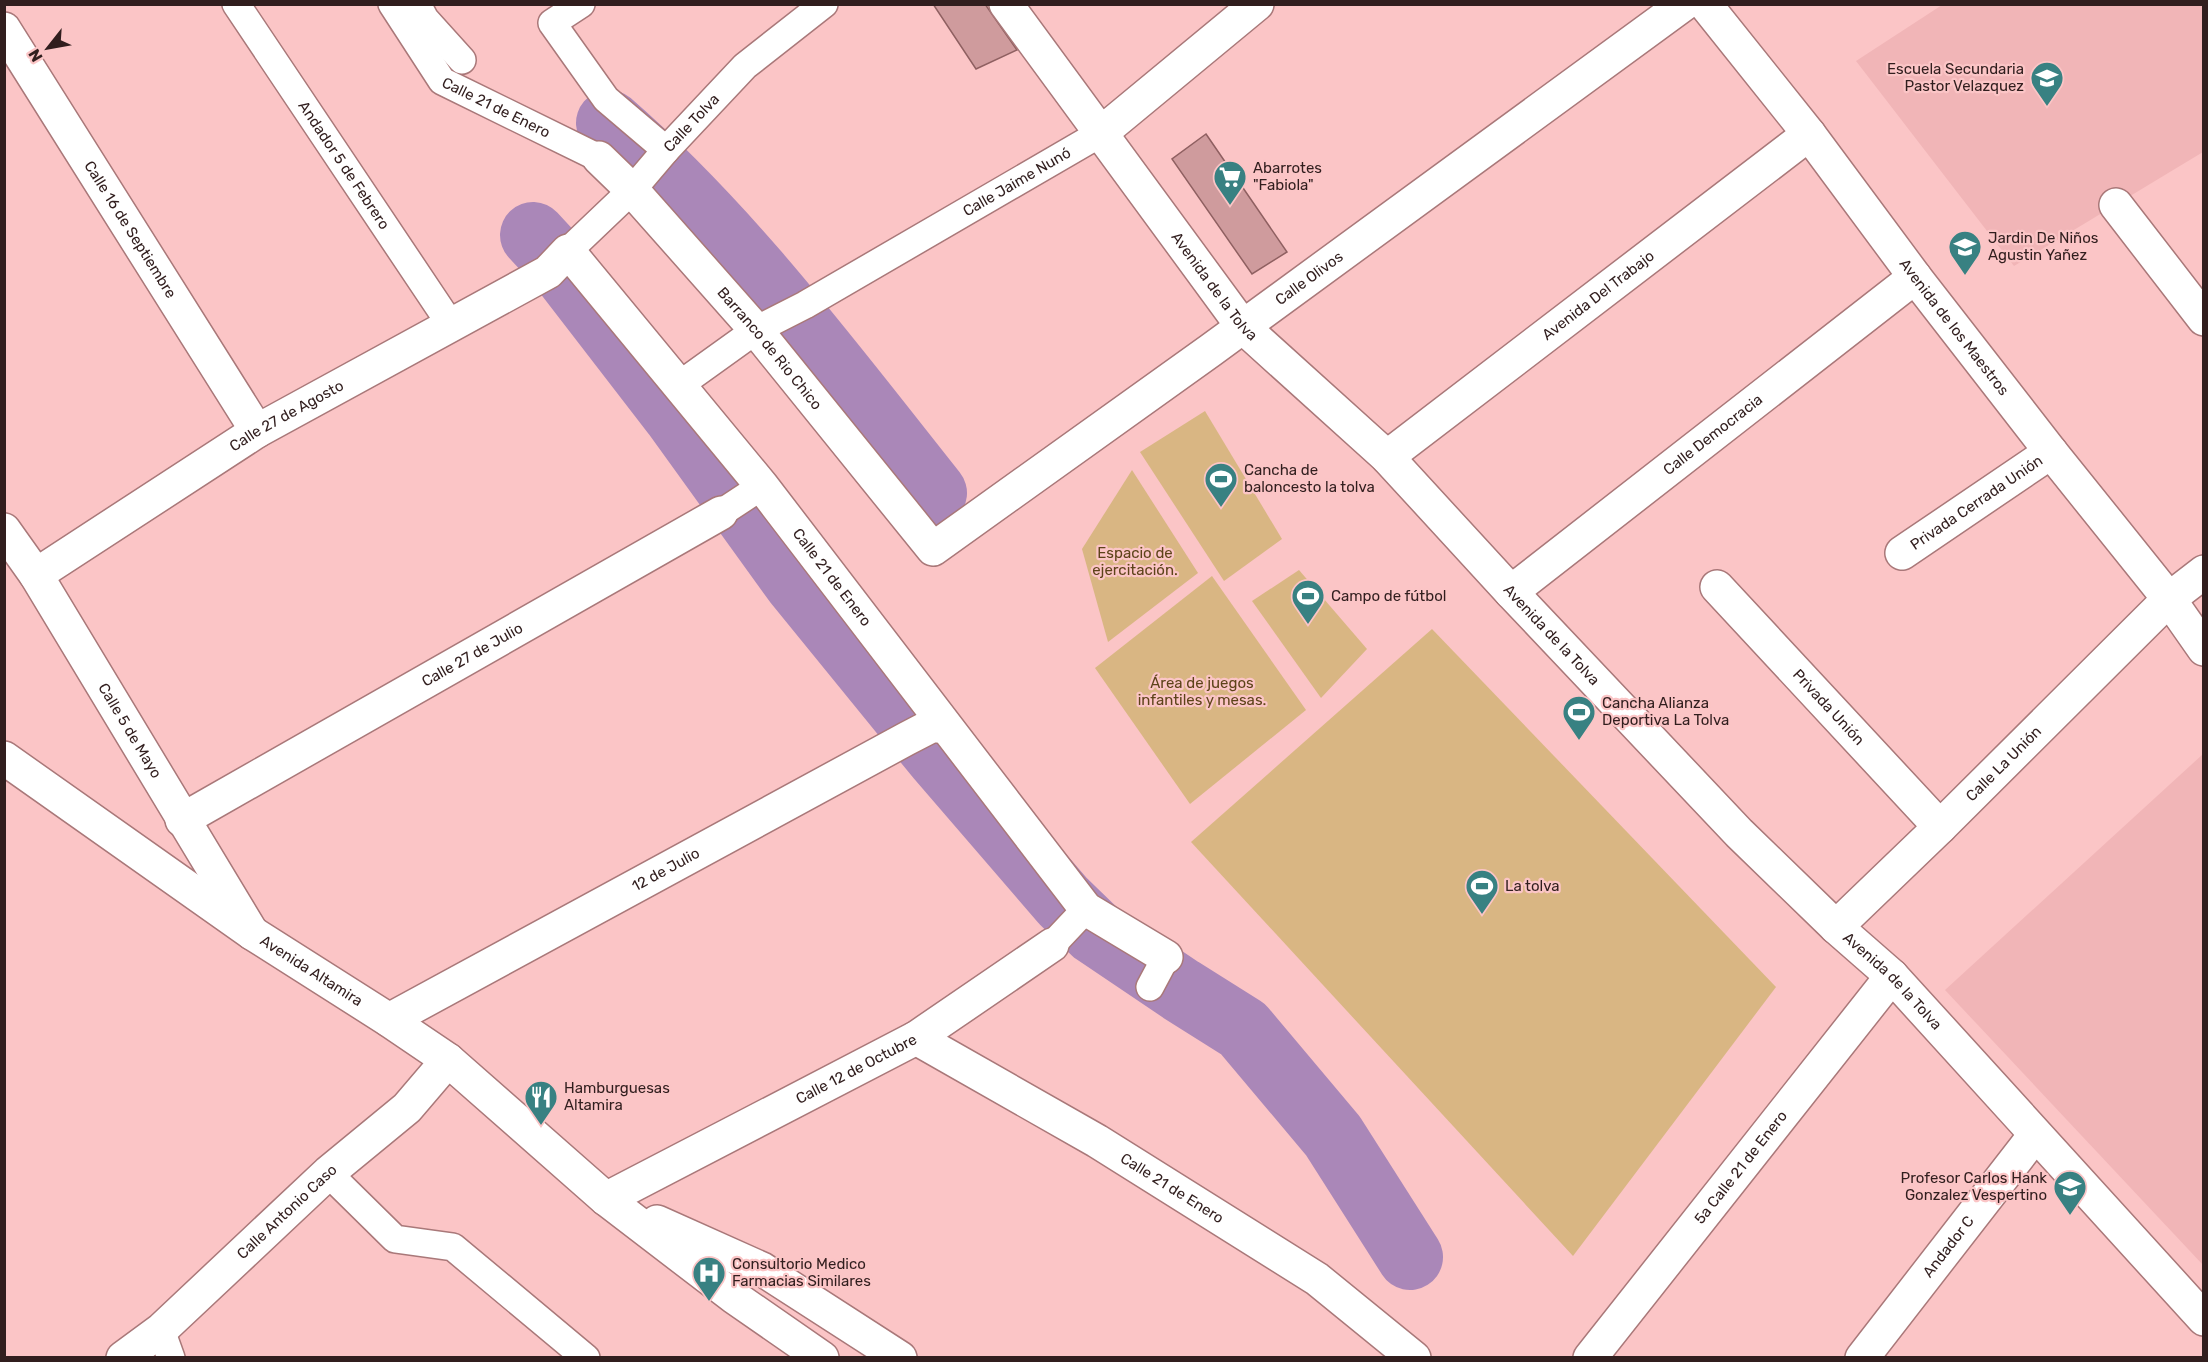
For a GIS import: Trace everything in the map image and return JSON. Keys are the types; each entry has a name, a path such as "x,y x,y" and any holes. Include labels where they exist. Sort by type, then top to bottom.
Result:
{"street":[{"name":"Andador 5 de Febrero","path":"236,4 451,325"},
{"name":"Calle 21 de Enero","path":"392,4 416,18 442,81 598,158"},
{"path":"581,4 552,23 606,99 666,151"},
{"name":"Calle Tolva","path":"558,261 638,183 745,66 824,4"},
{"name":"Avenida de la Tolva","path":"1006,4 1243,327 1387,457 1739,833 1836,927 1892,976 2204,1319"},
{"name":"Calle Jaime Nunó","path":"678,386 765,326 1101,133 1257,4"},
{"name":"Calle Olivos","path":"933,549 1243,327 1684,4"},
{"name":"Avenida de los Maestros","path":"1705,4 1809,134 1915,277 2051,452 2169,599 2204,649"},
{"path":"416,18 462,60"},
{"name":"Calle 16 de Septiembre","path":"4,29 257,431"},
{"name":"Avenida Del Trabajo","path":"1387,457 1809,134"},
{"name":"Barranco de Rio Chico","path":"598,158 638,183 765,326 933,549"},
{"path":"2116,205 2204,319"},
{"name":"Calle 27 de Agosto","path":"36,575 257,431 451,325 558,261"},
{"name":"Calle 21 de Enero","path":"558,261 678,386 762,486 927,730 1086,909"},
{"name":"Calle Democracia","path":"1511,592 1915,277"},
{"name":"Privada Cerrada Unión","path":"1902,553 2051,452"},
{"name":"Calle 27 de Julio","path":"182,820 721,513 762,486"},
{"name":"Calle 5 de Mayo","path":"4,530 36,575 252,933"},
{"name":"Calle La Unión","path":"1836,927 2169,599 2204,572"},
{"name":"Privada Unión","path":"1717,586 1940,827"},
{"name":"12 de Julio","path":"389,1020 927,730"},
{"name":"Avenida Altamira","path":"4,758 252,933 448,1060 606,1199 734,1297 822,1358"},
{"path":"1086,909 1166,957 1150,987"},
{"name":"Calle 12 de Octubre","path":"606,1199 916,1038 1052,945 1086,909"},
{"name":"5a Calle 21 de Enero","path":"1590,1358 1892,976"},
{"name":"Calle 21 de Enero","path":"916,1038 1097,1141 1317,1279 1414,1358"},
{"name":"Calle Antonio Caso","path":"123,1358 166,1344 328,1173 407,1108 448,1060"},
{"name":"Andador C","path":"1862,1358 2035,1135"},
{"path":"328,1173 395,1239 453,1247 586,1358"},
{"name":"Avenida Altamira","path":"606,1199 762,1269 900,1358"}],"shaded area":[{"name":"Escuela Secundaria Pastor Velazquez","path":"1942,5 2203,5 2203,152 2014,266 1856,61"},
{"path":"2203,754 2203,1265 1945,990"}],"green space":[{"name":"Cancha de baloncesto la tolva","path":"1205,411 1282,539 1224,581 1140,452"},
{"name":"Espacio de ejercitación.","path":"1132,470 1198,573 1108,642 1082,549"},
{"name":"Campo de fútbol","path":"1299,570 1367,649 1321,698 1252,601"},
{"name":"Área de juegos infantiles y mesas.","path":"1212,576 1306,710 1190,804 1095,668"},
{"name":"La tolva","path":"1432,629 1776,987 1573,1256 1191,842"}],"building":[{"path":"933,4 985,4 1017,50 976,69"},
{"name":"Abarrotes \"Fabiola\"","path":"1206,134 1287,252 1252,274 1172,159"}],"waterway":[{"path":"609,123 698,208 780,300 934,493"},
{"path":"533,235 557,261 675,414 797,583 938,756 1063,901 1095,932 1243,1029 1333,1136 1410,1257"}],"place":[{"name":"Escuela Secundaria Pastor Velazquez","path":"2047,107"},
{"name":"Abarrotes \"Fabiola\"","path":"1230,206"},
{"name":"Jardin De Niños Agustin Yañez","path":"1965,276"},
{"name":"Cancha de baloncesto la tolva","path":"1221,508"},
{"name":"Campo de fútbol","path":"1308,625"},
{"name":"Cancha Alianza Deportiva La Tolva","path":"1579,741"},
{"name":"La tolva","path":"1482,915"},
{"name":"Hamburguesas Altamira","path":"541,1126"},
{"name":"Profesor Carlos Hank Gonzalez Vespertino","path":"2070,1216"},
{"name":"Consultorio Medico Farmacias Similares","path":"709,1302"}]}
